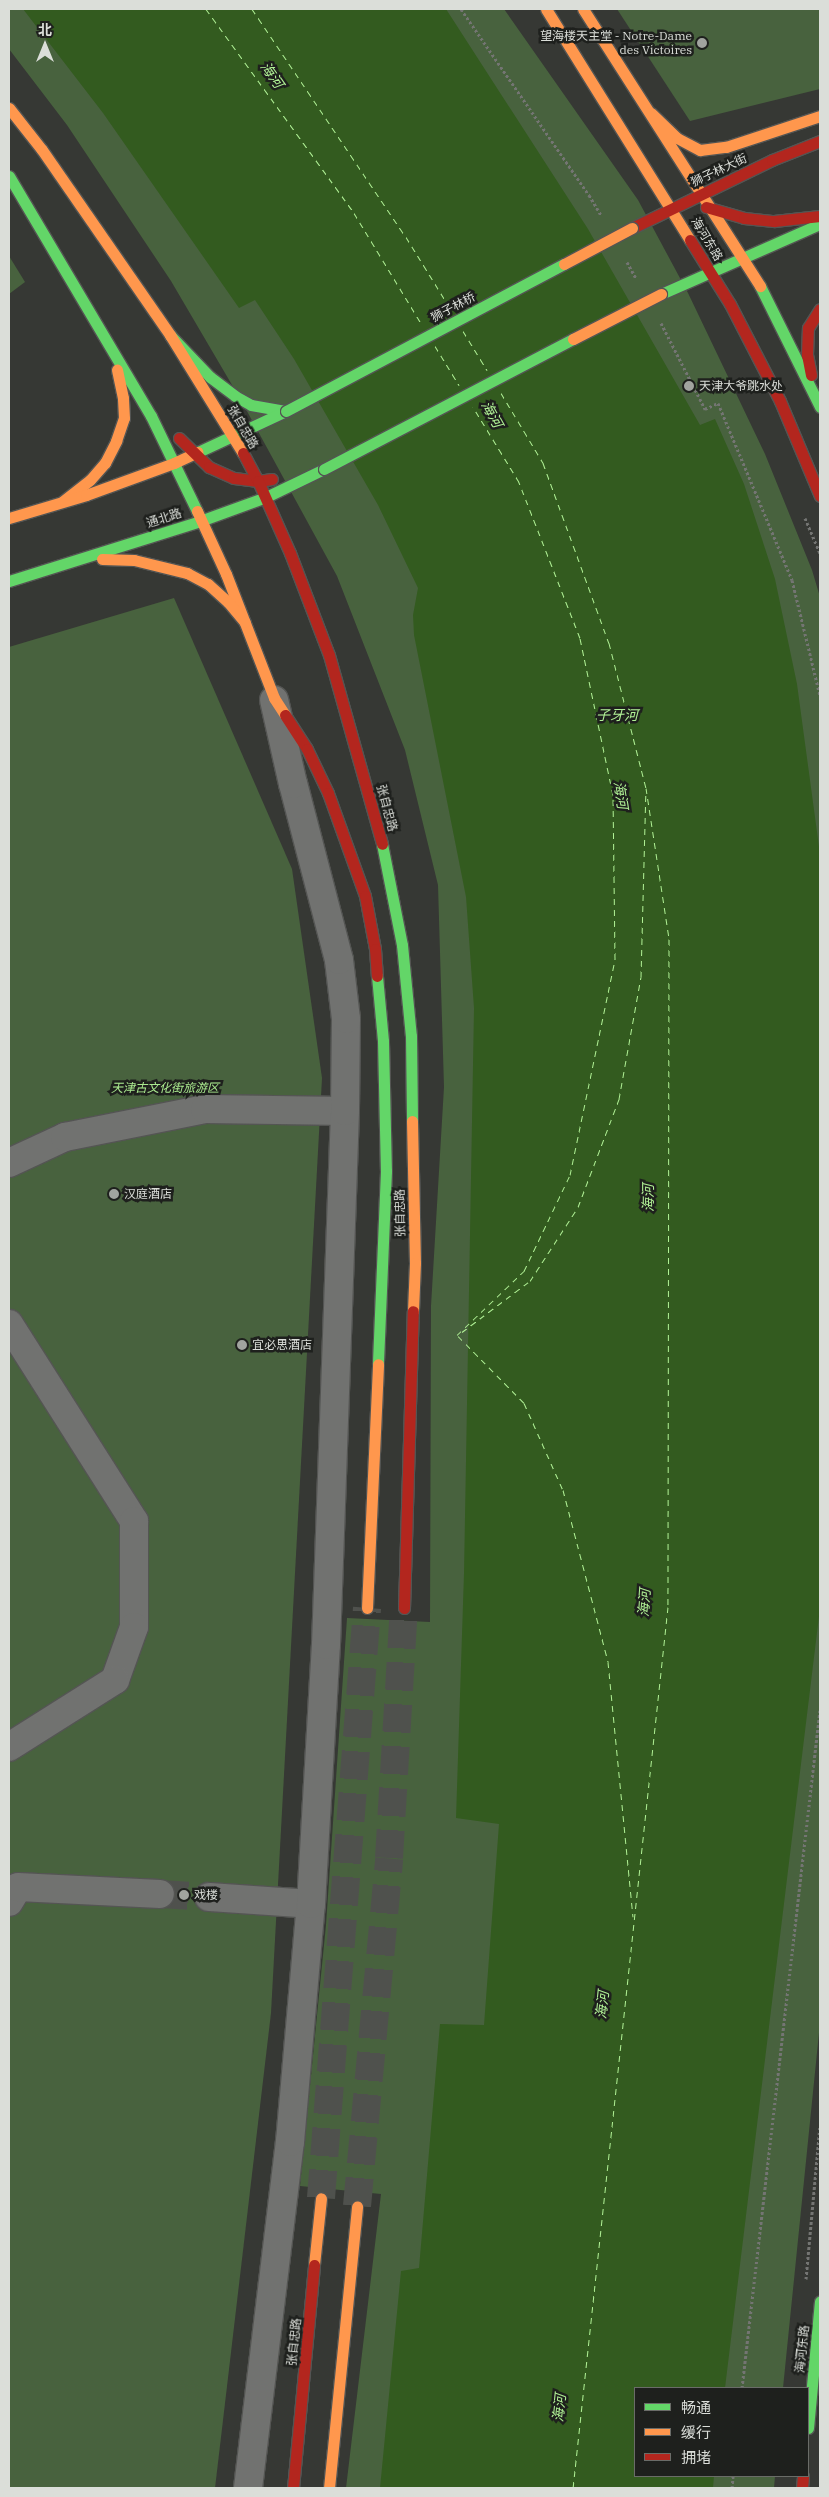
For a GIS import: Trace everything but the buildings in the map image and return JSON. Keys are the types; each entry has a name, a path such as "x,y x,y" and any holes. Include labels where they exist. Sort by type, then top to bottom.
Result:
{"street":[{"name":"海河东路","path":"546,9 636,154 672,208 730,304 780,401 820,496"},
{"name":"海河东路","path":"582,9 716,212 772,308 819,404"},
{"name":"张自忠路","path":"9,108 42,150 170,335 233,435 258,481 290,553 337,682 388,862 402,945 411,1036 415,1263 404,1608"},
{"path":"651,113 677,138 700,150 726,147 820,116"},
{"name":"狮子林大街","path":"632,228 672,208 681,193 703,193 772,160 820,141"},
{"path":"636,154 681,193 716,212 744,218 774,221 820,216"},
{"name":"张自忠路","path":"9,176 151,416 226,574 274,698 307,749 328,793 365,896 375,949 383,1041 386,1171 367,1608"},
{"path":"113,351 193,454 209,467 234,478 258,481 324,469 661,294 820,224"},
{"name":"狮子林桥","path":"286,411 632,228"},
{"path":"819,404 807,355 808,328 820,309"},
{"path":"170,335 210,377 235,396 251,405 286,411"},
{"path":"61,503 90,480 105,463 116,441 124,418 123,398 113,351"},
{"path":"9,518 61,503 174,463 286,411"},
{"name":"通北路","path":"9,581 200,521 266,497 324,469"},
{"path":"78,560 134,560 161,565 187,573 208,584 228,602 245,622"},
{"path":"248,2488 290,2142 311,1904 326,1646 345,1111 346,1019 339,960 293,784 274,698"},
{"path":"9,1163 65,1137 205,1110 345,1111"},
{"path":"9,1324 134,1521 134,1627 115,1680 9,1747"},
{"path":"12,1891 160,1894"},
{"path":"209,1897 311,1904"},
{"name":"张自忠路","path":"293,2488 321,2198"},
{"path":"329,2488 358,2206"},
{"name":"海河东路","path":"809,2418 820,2302"}],"path":[{"path":"460,9 590,195 604,220"},
{"path":"623,255 638,281"},
{"path":"657,315 705,408 718,403 722,412 792,580 820,696"},
{"path":"742,2387 820,1710"},
{"path":"805,2281 820,2125"}],"green space":[{"name":"子牙河","path":"9,9 504,9 638,200 688,293 765,454 812,570 820,597 820,2023 783,2387 634,2387 634,2477 775,2477 774,2488 346,2488 381,2194 300,2186 326,1925 347,1618 430,1622 431,1306 444,1087 438,885 405,750 337,576 242,402 171,281 67,125 9,49"},
{"path":"617,9 820,9 820,89 690,121"},
{"path":"9,256 25,282 9,294"},
{"name":"天津古文化街旅游区","path":"174,598 292,869 322,1078 271,2013 215,2488 9,2488 9,647"}],"water":[{"name":"子牙河","path":"23,9 446,9 588,229 700,425 715,419 744,484 775,579 797,684 820,854 820,1608 725,2387 634,2387 634,2477 714,2477 713,2488 380,2488 401,2271 419,2268 440,2024 484,2025 499,1824 456,1818 464,1573 474,1008 466,897 414,635 413,615 418,588 378,505 294,359 255,300 239,308 103,113"}],"ferry route":[{"path":"206,9 354,213 421,323"},
{"path":"252,9 406,237 450,308"},
{"path":"463,331 487,370"},
{"path":"435,346 459,385"},
{"path":"501,393 543,463 609,643 646,788 669,939 668,1607 573,2488"},
{"path":"457,1335 524,1271 570,1175 615,959 613,795 580,638 519,482 473,407"},
{"path":"462,1332 530,1281 578,1207 619,1099 641,977 646,792"},
{"path":"458,1336 524,1403 563,1490 608,1662 633,1917"}],"tunnel":[{"path":"321,2198 367,1608"},
{"path":"357,2206 389,1858 404,1608"},
{"path":"160,1894 209,1897"}],"traffic: fast":[{"path":"9,176 151,416 197,511"},
{"path":"661,294 820,224"},
{"path":"286,411 564,264"},
{"path":"760,286 820,407"},
{"path":"170,335 210,377 235,396 251,405 286,411"},
{"path":"324,469 573,339"},
{"path":"198,452 286,411"},
{"path":"9,581 200,521 266,497 324,469"},
{"path":"382,844 402,945 411,1036 412,1121"},
{"path":"377,976 383,1041 386,1171 378,1364"},
{"path":"809,2418 820,2302"}],"traffic: slow":[{"path":"546,9 690,240"},
{"path":"583,9 760,286"},
{"path":"9,108 42,150 170,335 243,453"},
{"path":"651,113 677,138 700,150 726,147 820,116"},
{"path":"564,264 632,228"},
{"path":"573,339 661,294"},
{"path":"63,501 90,480 105,463 116,441 124,418 123,398 117,370"},
{"path":"9,518 86,495 174,463 198,452"},
{"path":"197,511 226,574 274,698 285,715"},
{"path":"102,559 134,560 187,573 208,584 228,602 245,622"},
{"path":"412,1121 415,1263 413,1311"},
{"path":"367,1608 378,1364"},
{"path":"314,2265 321,2198"},
{"path":"329,2488 357,2206"}],"traffic: jam":[{"path":"632,228 772,160 820,141"},
{"path":"706,207 744,218 774,221 820,216"},
{"path":"690,240 730,304 780,401 820,496"},
{"path":"811,375 807,355 808,328 820,309"},
{"path":"179,438 209,467 234,478 258,481 272,479"},
{"path":"243,453 258,481 290,553 329,655 382,844"},
{"path":"285,715 307,749 328,793 365,896 375,949 377,976"},
{"path":"404,1608 413,1311"},
{"path":"293,2488 314,2265"},
{"path":"802,2488 803,2477"}],"place":[{"name":"望海楼天主堂 - Notre-Dame des Victoires","path":"702,43"},
{"name":"天津大爷跳水处","path":"689,386"},
{"name":"汉庭酒店","path":"114,1194"},
{"name":"宜必思酒店","path":"242,1345"},
{"name":"戏楼","path":"184,1895"}],"water label":[{"name":"海河","path":"272,75"},
{"name":"海河","path":"492,414"},
{"name":"海河","path":"621,795"},
{"name":"海河","path":"648,1198"},
{"name":"海河","path":"644,1603"},
{"name":"海河","path":"602,2005"},
{"name":"海河","path":"559,2408"}]}
